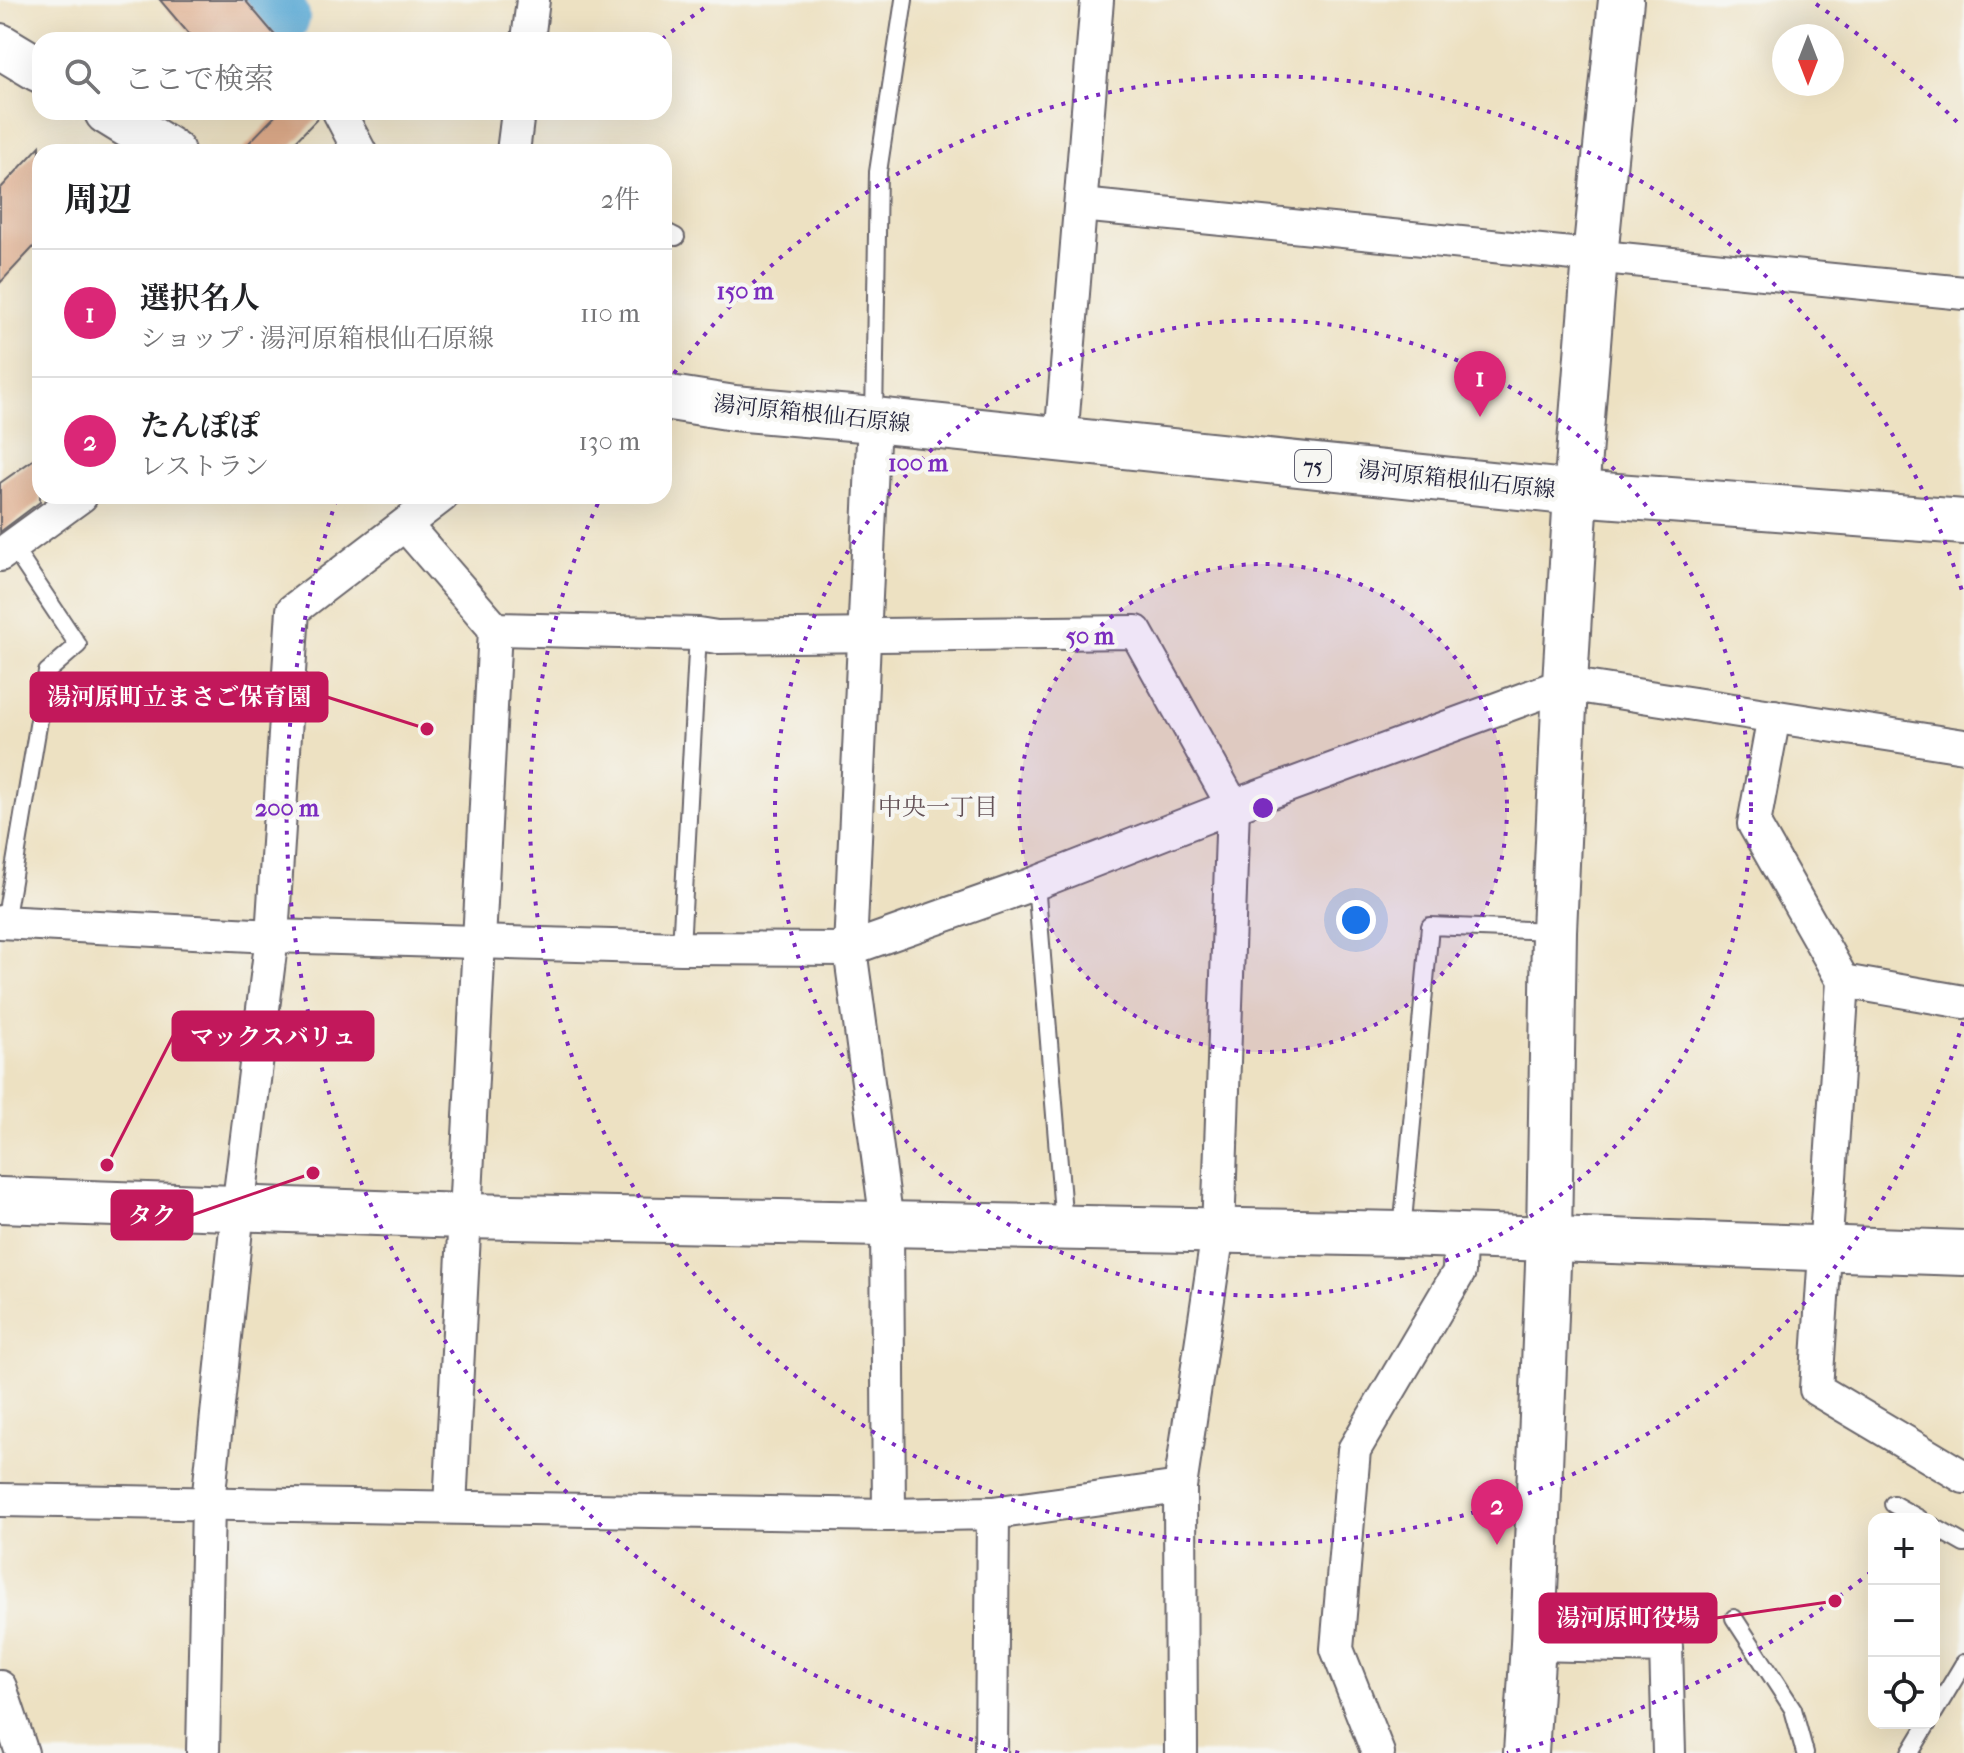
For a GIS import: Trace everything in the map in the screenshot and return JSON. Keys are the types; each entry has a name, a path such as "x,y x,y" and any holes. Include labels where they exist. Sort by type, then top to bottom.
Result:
{"street":[{"path":"529,32 533,0"},
{"path":"1061,440 1097,0"},
{"path":"1526,1753 1549,1239 1554,931 1565,684 1576,493 1595,257 1621,0"},
{"path":"0,46 32,65"},
{"path":"120,120 159,144"},
{"path":"343,120 356,144"},
{"path":"514,144 517,120"},
{"path":"1081,205 1964,293"},
{"name":"湯河原箱根仙石原線","path":"672,398 734,408 1576,493 1964,522"},
{"path":"874,420 850,949 887,1223 889,1515"},
{"path":"6,551 70,504"},
{"path":"203,1753 208,1503 238,1209 272,936 293,610 432,504"},
{"path":"406,526 495,629 450,1507"},
{"path":"495,629 717,637 1136,632 1233,806 1218,1232 1180,1487 1181,1753"},
{"path":"3,922 272,936 681,948 850,949 1036,883 1233,806 1565,684 1964,746"},
{"path":"1774,716 1754,824 1843,981 1816,1389 1964,1477"},
{"path":"1843,981 1964,1002"},
{"path":"0,1200 464,1216 1402,1234 1964,1253"},
{"path":"1378,1753 1337,1649 1354,1450 1459,1272 1460,1236"},
{"path":"0,1500 889,1515 993,1513 1180,1487"},
{"path":"991,1753 993,1513"},
{"path":"1533,1644 1666,1647 1669,1753"},
{"path":"0,1687 22,1753"}],"lane":[{"path":"874,420 878,172 904,0"},
{"path":"3,922 47,672 78,645 6,551"},
{"path":"681,948 698,634"},
{"path":"1036,883 1064,1227"},
{"path":"1402,1234 1430,926 1554,931"},
{"path":"1893,1504 1909,1513"},
{"path":"1940,1530 1964,1544"},
{"path":"1734,1618 1793,1709 1805,1753"},
{"path":"1940,1703 1964,1663"},
{"path":"1910,1753 1924,1729"}],"building":[{"path":"160,0 245,0 272,32 187,32"},
{"path":"271,120 316,120 293,144 248,144"},
{"path":"32,155 32,249 0,283 0,189"},
{"path":"32,461 32,504 37,504 0,532 0,483"}],"waterway":[{"path":"269,0 281,17"}],"place":[{"name":"選択名人","path":"1480,417"},
{"name":"湯河原町立まさご保育園","path":"427,729"},
{"name":"マックスバリュ","path":"107,1165"},
{"name":"タク","path":"313,1173"},
{"name":"たんぽぽ","path":"1497,1545"},
{"name":"湯河原町役場","path":"1835,1601"}],"district":[{"name":"中央一丁目","path":"938,807"}]}
